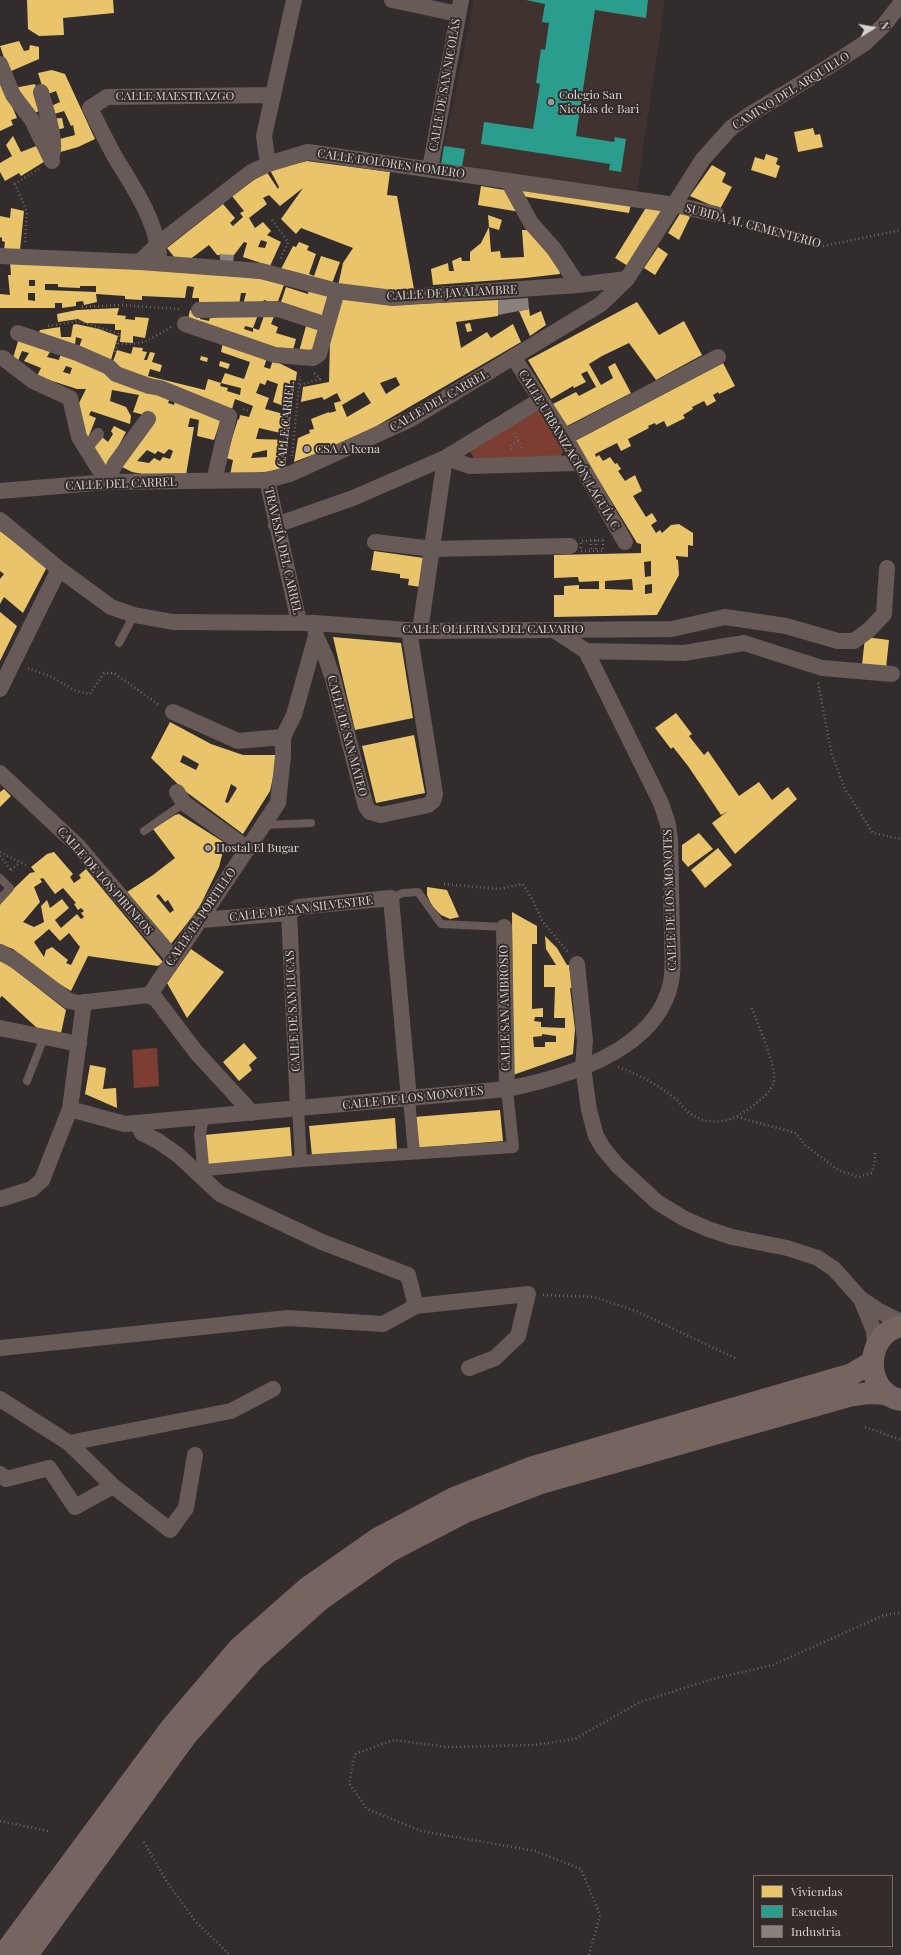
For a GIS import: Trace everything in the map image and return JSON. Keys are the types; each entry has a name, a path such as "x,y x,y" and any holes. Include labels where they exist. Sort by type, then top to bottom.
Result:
{"highway":[{"path":"3,1955 170,1729 239,1648 307,1588 377,1539 454,1498 533,1467 852,1374 874,1354 881,1339 888,1332 901,1326"},
{"path":"874,1354 876,1379 894,1397"},
{"path":"27,1955 186,1736 254,1659 320,1600 390,1551 465,1512 540,1483 849,1396 868,1393 894,1397"}],"street":[{"path":"268,164 264,136 294,0"},
{"path":"392,0 452,6"},
{"name":"CAMINO DEL ARQUILLO","path":"675,205 703,159 731,128 749,114 865,43 884,25 901,3"},
{"name":"CALLE DE SAN NICOLÁS","path":"430,169 452,6"},
{"path":"0,64 13,95 32,120 51,160"},
{"path":"41,92 51,129 53,151 51,160"},
{"name":"CALLE MAESTRAZGO","path":"158,244 140,198 115,156 90,108 107,97 273,95"},
{"name":"CALLE DOLORES ROMERO","path":"140,262 158,244 250,173 268,164 308,152 675,205"},
{"path":"508,181 531,223 554,249 578,285"},
{"name":"SUBIDA AL CEMENTERIO","path":"675,205 716,214"},
{"name":"CALLE DEL CARREL","path":"0,491 107,482 267,480 290,474 411,419 601,304 627,279 675,205"},
{"path":"0,256 159,264 158,244"},
{"name":"CALLE DE JAVALAMBRE","path":"159,264 261,272 337,291 393,298 578,285 627,279"},
{"path":"185,317 275,355 313,358 319,354 337,291"},
{"path":"185,317 278,309 327,325"},
{"path":"18,333 76,353 109,367 122,376 149,386 160,388 229,416 214,481"},
{"path":"565,437 718,357"},
{"name":"CALLE URBANIZACIÓN LAGUÍA C","path":"514,358 565,437 578,463 625,542"},
{"path":"7,361 34,381 70,398 79,437 107,482"},
{"path":"276,525 353,498 445,458 540,400"},
{"path":"107,482 114,464 148,419"},
{"path":"86,448 98,434"},
{"path":"445,458 470,466 578,463"},
{"path":"415,631 433,549 445,458"},
{"name":"TRAVESÍA DEL CARREL","path":"267,480 276,525 287,560 299,622"},
{"name":"CALLE OLLERIAS DEL CALVARIO","path":"0,520 103,602 118,610 134,615 173,622 299,622 316,629 415,631 672,629 725,617 786,626 838,641 854,641 869,630 884,614 887,568"},
{"path":"375,542 433,549 570,546"},
{"path":"0,689 59,568"},
{"name":"CALLE DE SAN MATEO","path":"316,629 332,679 366,807 370,812 381,815 428,805 434,801 435,794 415,631"},
{"name":"CALLE EL PORTILLO","path":"148,995 201,920 278,803 283,756 283,737 294,715 316,629"},
{"path":"554,630 586,651 684,653 744,643 822,668 892,674"},
{"name":"CALLE DE LOS MONOTES","path":"70,1109 114,1122 137,1123 507,1089 543,1081 583,1067 610,1055 630,1043 647,1028 661,1010 671,982 670,839 663,808 586,651"},
{"path":"174,712 238,741 283,737"},
{"name":"CALLE DE LOS PIRINEOS","path":"0,773 77,845 173,958"},
{"path":"181,797 248,849"},
{"path":"391,898 414,1153"},
{"name":"CALLE DE SAN SILVESTRE","path":"201,920 289,913 298,907 391,898"},
{"name":"CALLE DE SAN LUCAS","path":"289,913 298,1109"},
{"name":"CALLE SAN AMBROSIO","path":"504,927 507,1089"},
{"path":"0,952 16,961 64,998 73,1003 148,995 156,999 196,1052 252,1113"},
{"path":"577,964 585,1041 583,1067 589,1110 596,1136 603,1148 617,1165 639,1187 663,1205 708,1229 732,1237 787,1248 818,1258 834,1269 861,1299 879,1311 901,1322"},
{"path":"0,1199 32,1189 42,1180 70,1109 84,1002"},
{"path":"0,1028 79,1044"},
{"path":"203,1117 200,1134 203,1166 206,1170 414,1153 513,1147 507,1089"},
{"path":"298,1109 301,1162"},
{"path":"137,1123 142,1133 158,1141 178,1155 220,1194 241,1206 322,1242 408,1275 416,1306"},
{"path":"0,1348 288,1318 383,1324 416,1306 528,1294 518,1336 495,1358 470,1368"},
{"path":"861,1299 874,1331 874,1354"},
{"path":"69,1443 231,1411 273,1389"},
{"path":"0,1398 69,1443 113,1486 170,1530 186,1508 196,1455"},
{"path":"0,1474 6,1479 49,1468 76,1507 113,1486"}],"lane":[{"path":"119,643 134,615"},
{"path":"144,831 181,797"},
{"path":"263,825 311,823"},
{"path":"0,878 10,888 0,899"},
{"name":"CALLE DE SAN SILVESTRE","path":"391,898 403,893 418,892 441,924 504,927"},
{"path":"28,1081 44,1037"}],"path":[{"path":"24,257 27,212 15,184 51,160"},
{"name":"SUBIDA AL CEMENTERIO","path":"716,214 823,246 901,230"},
{"path":"272,220 288,242 274,275"},
{"path":"82,307 121,305 185,317"},
{"path":"40,328 78,321 120,334 118,343 133,346 142,343 185,317"},
{"name":"CALLE CARREL","path":"290,474 300,376"},
{"path":"300,385 320,379 317,376"},
{"path":"512,430 526,454"},
{"path":"513,444 518,441"},
{"path":"591,540 591,551"},
{"path":"596,540 596,551"},
{"path":"586,551 603,551 604,546 603,540 587,541"},
{"path":"13,661 52,677 76,691 90,694 104,673 114,673 157,704 174,712"},
{"path":"814,665 832,755 845,789 873,833 901,839"},
{"path":"0,852 28,866"},
{"path":"0,856 11,870 0,865"},
{"path":"444,884 499,889 523,884 543,922 577,964"},
{"path":"610,1055 614,1066 633,1072 652,1082 673,1097 689,1113 712,1122 732,1120 763,1098 774,1082 773,1065 752,1008"},
{"path":"736,1117 767,1124 796,1133 805,1145 838,1170 859,1177 871,1173 875,1163 875,1151"},
{"path":"528,1294 594,1297 636,1311 737,1359"},
{"path":"865,1428 901,1440"},
{"path":"590,1955 600,1915 581,1869 535,1851 421,1830 367,1809 349,1783 355,1754 394,1740 448,1747 534,1745 575,1739 640,1702 713,1679 773,1665 884,1614 901,1613"},
{"path":"0,1821 48,1831"},
{"path":"144,1842 167,1882 196,1922 230,1955"}],"shaded area":[{"name":"Colegio San Nicolás de Bari","path":"474,0 665,0 637,191 441,164"},
{"path":"539,409 564,448 561,456 474,458 469,450"},
{"path":"157,1048 159,1086 134,1088 132,1050"}],"building: Viviendas":[{"path":"27,0 113,0 114,13 63,18 64,35 39,36 28,29"},
{"path":"19,41 24,51 29,50 30,45 39,47 39,59 9,72 0,46"},
{"path":"52,70 65,74 95,139 78,147 57,153 56,140 75,135 73,125 71,126 64,111 51,115 49,107 60,102 56,91 45,95 38,73"},
{"path":"0,78 17,118 11,120 13,125 0,131"},
{"path":"35,84 42,110 31,114 14,88"},
{"path":"62,118 64,128 56,130 52,119"},
{"path":"813,128 815,135 820,134 823,147 798,152 794,132"},
{"path":"13,136 21,152 39,145 47,160 21,176 19,173 5,181 0,172 0,163 12,156 6,145"},
{"path":"766,154 778,158 776,164 780,166 776,178 751,170 755,157 764,160"},
{"path":"307,161 390,172 387,195 397,196 414,289 379,291 338,286 343,263 353,248 301,228 296,234 281,219 303,188 280,206 269,195 263,198 267,204 249,218 255,228 263,222 271,231 267,235 281,242 270,266 243,257 247,243 244,242 234,255 217,255 209,245 189,260 175,258 167,248 223,204 235,218 230,223 233,226 243,217 240,213 244,211 232,196 266,171 278,189 279,187 270,170","holes":["261,240 267,242 265,248 258,247"]},
{"path":"712,165 726,173 722,182 732,187 720,209 690,196"},
{"path":"481,186 510,191 520,212 478,205"},
{"path":"516,187 631,204 629,213 521,196"},
{"path":"647,206 664,208 628,266 615,258"},
{"path":"11,208 24,211 20,250 4,250 5,242 2,241 2,238 0,237 0,216 10,218"},
{"path":"681,212 690,217 679,240 668,233"},
{"path":"488,215 502,220 499,230 489,227"},
{"path":"489,227 491,252 500,251 501,258 524,257 522,230 527,230 559,266 560,274 433,285 431,269 448,263 449,271 454,271 452,261 461,257 462,261 470,261 470,252 481,243"},
{"path":"299,242 309,246 307,250 316,254 309,274 314,276 321,256 340,262 331,286 281,269 293,246 296,247"},
{"path":"658,247 668,254 655,275 644,268"},
{"path":"10,262 220,274 285,282 277,304 264,300 262,304 243,305 246,293 241,293 239,305 199,305 199,298 192,298 194,287 187,286 185,298 142,296 142,300 125,299 125,296 96,294 97,302 84,305 83,301 76,302 76,306 62,308 62,303 55,303 55,308 0,308 0,294 10,295 8,275 11,275","holes":["29,280 35,280 35,286 29,286","45,284 58,284 58,287 80,288 80,286 96,286 96,292 45,290","28,293 35,293 35,301 28,300"]},
{"path":"286,287 308,294 309,289 331,296 325,317 280,305"},
{"path":"342,299 398,305 498,300 498,316 456,322 461,348 487,332 491,338 513,324 521,342 356,438 294,462 298,438 310,433 309,430 314,429 311,419 336,411 334,403 341,401 337,393 324,400 322,397 301,402 303,387 329,382 330,339","holes":["396,377 400,385 386,394 380,383","364,392 371,403 347,417 342,405"]},
{"path":"637,302 659,335 684,321 702,355 656,380 629,343 602,356 589,364 601,385 613,378 608,367 615,363 631,393 567,426 553,404 576,392 579,396 596,387 587,371 581,374 586,382 574,388 573,386 551,399 528,360"},
{"path":"119,308 117,315 126,316 125,319 135,320 135,317 149,318 145,338 133,336 133,343 120,342 121,330 115,330 115,324 86,323 78,319 58,322 57,314 77,310"},
{"path":"529,309 530,316 541,311 546,325 530,336 519,311"},
{"path":"190,310 202,313 200,319 209,321 210,318 259,312 253,328 259,330 265,313 275,314 271,324 278,327 276,333 296,339 292,354 188,319","holes":["245,326 253,328 253,332 244,329"]},
{"path":"470,323 472,331 467,332 465,324"},
{"path":"76,324 99,329 118,336 111,360 79,347 82,339 76,337 75,345 38,335 40,330 60,327 61,337 71,337 73,325"},
{"path":"306,326 320,330 315,350 298,355"},
{"path":"19,338 51,350 47,357 59,360 61,353 171,396 168,403 174,405 175,401 221,419 214,440 197,436 199,420 190,418 188,427 194,427 186,475 153,476 132,472 118,465 144,415 133,412 139,395 112,390 110,401 126,407 131,416 130,424 91,411 89,415 96,418 86,443 78,405 86,389 77,389 37,376 41,368 24,361 29,353 22,351 17,363 13,358","holes":["66,366 72,368 70,374 63,372","169,449 173,451 170,459 163,457 160,461 154,458 149,463 137,461 147,450 155,454 158,451 164,454"]},
{"path":"223,342 267,358 264,367 270,369 273,360 297,372 295,386 287,383 285,390 294,393 292,409 273,402 278,384 267,380 265,385 260,383 256,393 269,398 265,409 291,416 289,435 259,428 256,439 289,440 286,470 230,475 233,460 226,458 238,419 239,420 240,415 249,417 253,406 235,399 232,409 111,367 117,350 131,354 133,347 143,348 142,351 147,352 144,360 147,360 150,352 155,353 152,362 162,365 160,372 150,369 148,376 205,390 208,379 221,383 225,373 244,379 250,362 221,352","holes":["221,383 241,388 240,395 227,391 228,388 220,386","267,450 267,457 251,458 253,453"]},
{"path":"201,356 208,358 207,362 200,360"},
{"path":"220,361 230,364 228,369 219,366"},
{"path":"723,363 735,386 719,394 718,392 713,395 716,401 707,406 704,401 692,407 693,409 683,415 685,418 667,427 664,421 656,425 655,423 648,426 649,428 628,439 631,446 621,451 617,443 595,454 596,457 599,455 603,461 610,457 615,464 617,463 621,469 618,471 625,481 635,475 642,491 633,496 646,517 652,513 657,521 651,525 656,533 660,530 662,533 671,525 679,524 693,533 693,546 688,545 688,557 676,556 676,559 678,560 679,575 657,615 554,617 554,595 564,595 564,586 579,585 579,589 599,589 599,581 579,582 578,577 554,578 554,555 641,553 641,544 637,543 575,441","holes":["651,561 651,576 645,577 644,562","632,579 633,590 605,589 605,581","652,584 652,593 645,594 645,585"]},
{"path":"114,426 126,432 107,468 90,447 101,436 108,442 113,434 111,431"},
{"path":"0,531 47,567 23,613 4,597 0,604 0,579 4,574 0,571"},
{"path":"374,551 424,558 420,587 408,585 409,579 400,578 400,574 371,570"},
{"path":"0,612 17,626 0,661"},
{"path":"333,637 401,643 413,718 355,730"},
{"path":"865,637 889,640 886,668 862,665"},
{"path":"676,713 692,734 689,736 704,755 708,751 739,796 759,782 772,800 788,787 797,799 735,854 712,823 728,811 721,815 688,766 673,747 671,749 655,728"},
{"path":"170,722 211,744 243,755 278,755 270,791 243,834 185,791 151,758","holes":["183,755 199,764 196,770 180,762","231,784 237,788 228,803 225,802"]},
{"path":"414,735 425,793 376,803 362,746"},
{"path":"4,789 11,796 0,807 0,792"},
{"path":"179,814 225,843 219,867 199,908 171,944 127,892 175,858 153,829","holes":["159,894 165,902 168,900 174,910 170,913 156,896"]},
{"path":"699,833 713,849 688,867 682,860 682,845"},
{"path":"718,848 732,865 705,888 691,870"},
{"path":"54,852 73,874 70,877 74,883 81,878 79,875 86,869 163,962 158,966 88,956 71,991 56,982 13,949 0,944 0,905 5,897 30,873 35,872 31,867 47,854","holes":["43,878 55,894 63,888 76,903 74,904 78,910 81,908 84,911 81,913 84,917 81,919 77,914 61,928 55,920 69,908 62,899 50,908 47,900 41,906 44,922 34,927 23,922 40,902 34,887 42,882 40,879","49,929 60,941 69,933 80,947 71,965 66,963 68,960 52,947 46,950 44,957 34,942"]},
{"path":"427,887 447,890 459,917 450,919 441,915 432,906 427,895"},
{"path":"512,912 537,926 537,944 532,944 532,1009 543,1008 543,1017 535,1017 534,1021 541,1022 541,1027 565,1028 565,1018 554,1018 555,987 544,987 544,965 556,965 546,949 545,936 557,948 567,965 569,965 575,1029 573,1054 513,1075","holes":["542,1034 556,1036 556,1042 545,1042 545,1047 534,1047 533,1037 542,1036"]},
{"path":"191,949 224,972 187,1018 167,983"},
{"path":"0,961 6,963 66,1010 61,1033 37,1028 2,996 0,998"},
{"path":"244,1043 257,1058 249,1065 252,1070 239,1081 223,1062"},
{"path":"90,1065 106,1068 103,1089 116,1088 117,1108 85,1094"},
{"path":"500,1110 503,1141 417,1148 414,1117"},
{"path":"395,1118 397,1149 312,1156 309,1126"},
{"path":"290,1127 292,1158 207,1165 204,1135"}],"building: Escuelas":[{"path":"526,0 648,0 646,18 595,10 576,136 614,142 615,137 626,139 621,172 609,170 610,164 481,144 484,122 533,129 540,84 536,83 541,49 545,50 549,23 542,22 545,4"},
{"path":"444,146 465,149 462,167 441,164"}],"building: Industria":[{"path":"219,254 234,255 233,263 221,263"},
{"path":"528,298 529,309 498,315 498,300"}],"place":[{"name":"Colegio San Nicolás de Bari","path":"551,102"},
{"name":"CSA A Ixena","path":"307,449"},
{"name":"Hostal El Bugar","path":"208,848"}]}
